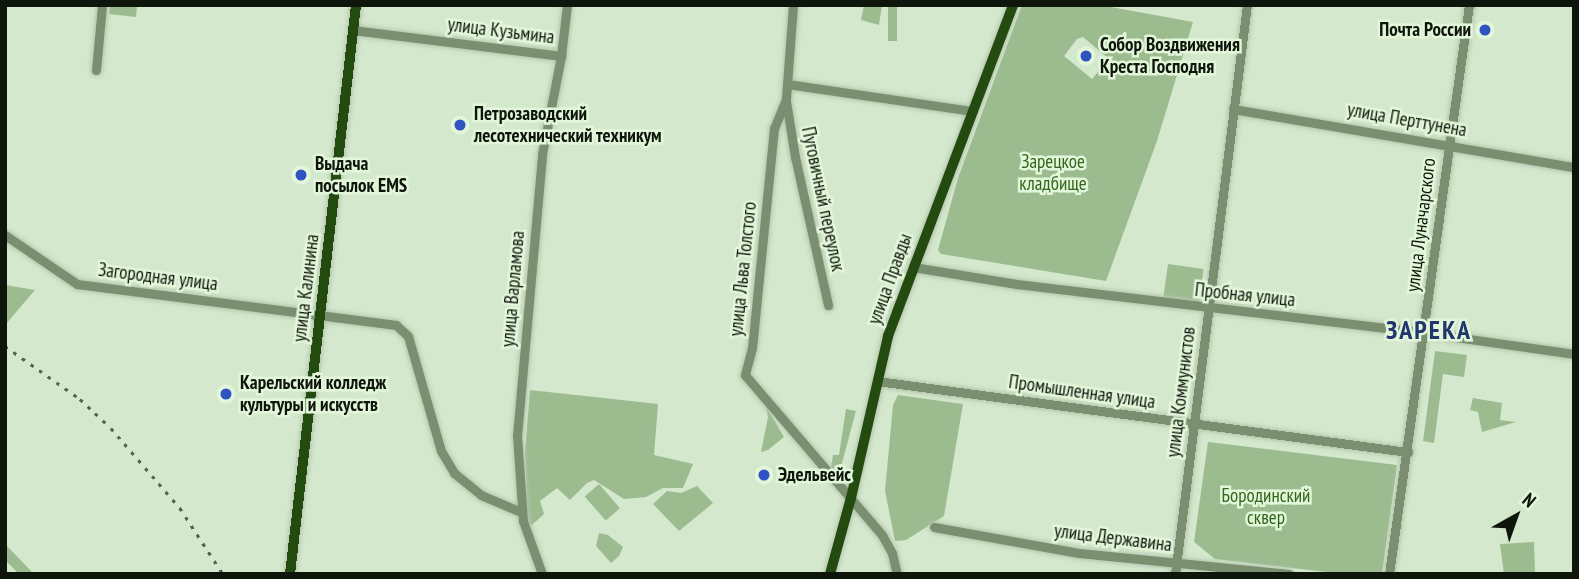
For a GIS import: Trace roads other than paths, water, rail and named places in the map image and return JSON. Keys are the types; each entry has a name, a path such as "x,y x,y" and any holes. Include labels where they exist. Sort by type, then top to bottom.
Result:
{"main road":[{"name":"улица Калинина","path":"290,574 356,5"},
{"name":"улица Правды","path":"830,574 852,498 888,336 1013,5"}],"street":[{"path":"96,70 102,5"},
{"name":"улица Варламова","path":"542,574 526,534 521,512 517,436 542,153 562,56 567,5"},
{"name":"улица Льва Толстого","path":"793,5 786,99 774,128 752,348 745,376 882,535 892,553 897,574"},
{"name":"улица Коммунистов","path":"1175,574 1196,425 1247,5"},
{"name":"улица Луначарского","path":"1389,574 1469,5"},
{"name":"улица Кузьмина","path":"353,30 562,56"},
{"path":"787,84 973,111"},
{"name":"Пуговичный переулок","path":"786,99 794,157 828,304"},
{"name":"улица Перттунена","path":"1233,109 1574,167"},
{"name":"Загородная улица","path":"5,234 77,284 396,325 408,336 441,451 454,473 481,495 521,512"},
{"name":"Пробная улица","path":"912,267 1017,284 1424,333 1574,354"},
{"name":"Промышленная улица","path":"877,381 1408,452"},
{"name":"улица Державина","path":"934,527 1075,552 1289,574"}],"railway":[{"path":"5,346 80,399 111,428 180,508 223,574"}],"place":[{"name":"Почта России","path":"1485,30"},
{"name":"Собор Воздвижения Креста Господня","path":"1086,56"},
{"name":"Петрозаводский лесотехнический техникум","path":"460,125"},
{"name":"Выдача посылок EMS","path":"301,175"},
{"name":"Карельский колледж культуры и искусств","path":"226,394"},
{"name":"Эдельвейс","path":"764,475"}],"district":[{"name":"ЗАРЕКА","path":"1429,330"}],"park label":[{"name":"Зарецкое кладбище","path":"1053,173"},
{"name":"Бородинский сквер","path":"1266,507"}]}
